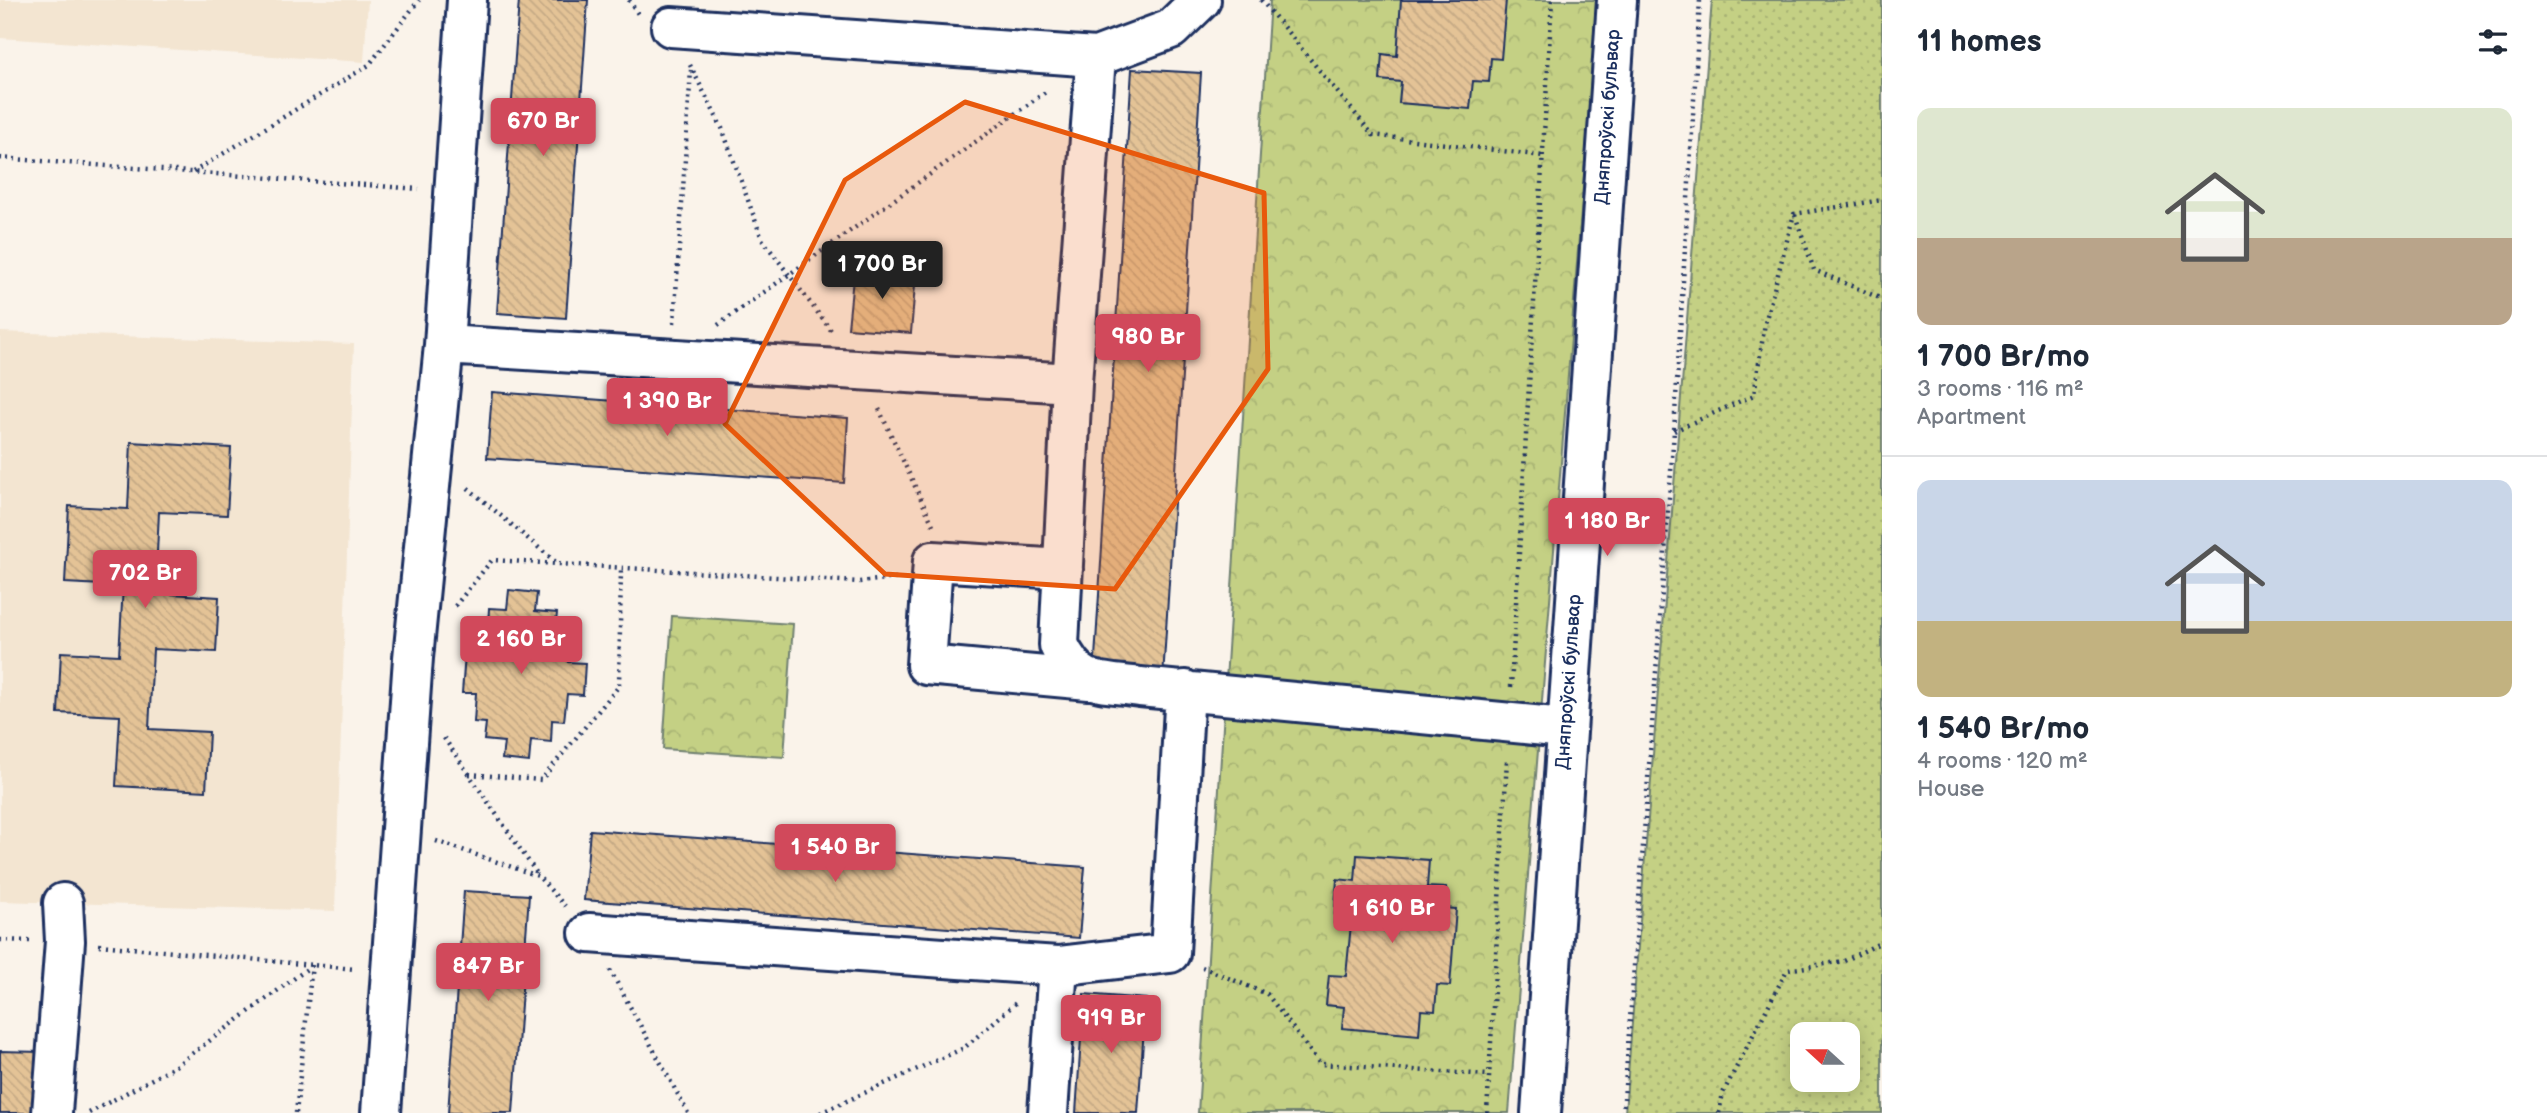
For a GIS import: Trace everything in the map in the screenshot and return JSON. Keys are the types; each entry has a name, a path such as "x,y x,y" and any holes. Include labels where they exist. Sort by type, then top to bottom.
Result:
{"street":[{"path":"381,1113 411,689 444,345 467,0"},
{"path":"671,27 1096,57 1171,29 1201,0"},
{"name":"Дняпроўскі бульвар","path":"1541,1113 1616,0"},
{"path":"1089,680 1068,665 1059,645 1072,383 1096,57"},
{"path":"444,345 1072,383"},
{"path":"1063,569 941,568 926,665 1565,728"},
{"path":"589,933 1058,966 1170,953 1185,690"},
{"path":"52,1113 65,941 63,903"},
{"path":"1048,1113 1058,966"}],"path":[{"path":"192,172 369,65 419,0"},
{"path":"1261,0 1373,135 1542,156"},
{"path":"1487,1113 1552,0"},
{"path":"1623,1113 1674,431 1700,0"},
{"path":"453,609 492,560 859,582 941,568 862,370 762,239 722,128 671,27"},
{"path":"672,359 692,68"},
{"path":"672,359 788,273 1050,89"},
{"path":"0,159 454,191"},
{"path":"1794,214 1882,200"},
{"path":"1674,431 1754,395 1765,323 1794,214"},
{"path":"1794,214 1814,270 1882,299"},
{"path":"433,458 558,564"},
{"path":"469,774 541,780 619,686 621,568"},
{"path":"411,689 538,876 589,933 688,1113"},
{"path":"402,830 538,876"},
{"path":"0,940 65,941 365,970"},
{"path":"1719,1113 1723,1093 1787,970 1844,961 1882,942"},
{"path":"1170,953 1268,994 1320,1065 1489,1075"},
{"path":"89,1113 174,1066 312,965"},
{"path":"296,1113 312,965"},
{"path":"820,1113 964,1048 1058,966"}],"highlighted area":[{"path":"965,102 1264,193 1268,369 1115,589 885,574 725,424 845,180"}],"shaded area":[{"path":"0,0 368,0 364,62 0,38"},
{"path":"0,332 354,344 335,911 0,901"}],"green space":[{"path":"1270,0 1598,0 1509,1113 1198,1113"},
{"path":"1712,0 1882,0 1882,1113 1625,1113"},
{"path":"672,616 793,624 784,757 663,749"}],"building":[{"path":"519,0 588,0 566,318 497,313"},
{"path":"1401,0 1506,0 1501,59 1491,58 1489,82 1473,81 1470,109 1399,103 1401,82 1380,80 1382,54 1397,56"},
{"path":"1132,69 1201,73 1163,678 1094,674"},
{"path":"854,268 916,273 911,333 848,328"},
{"path":"492,392 848,418 844,483 487,458"},
{"path":"131,442 231,448 227,515 159,512 155,593 219,597 216,652 153,649 149,729 209,732 206,791 116,786 120,716 58,713 61,652 119,655 123,586 65,583 69,506 128,509"},
{"path":"509,590 537,593 535,611 557,613 555,632 570,634 568,662 585,663 583,695 567,694 564,721 552,720 551,742 531,740 529,762 502,759 504,742 484,740 486,723 474,722 476,693 462,693 465,654 476,655 478,626 488,627 489,608 507,609"},
{"path":"590,830 1085,867 1079,938 584,900"},
{"path":"1357,855 1429,860 1427,887 1446,888 1445,908 1456,909 1450,986 1437,985 1435,1011 1421,1010 1419,1035 1342,1028 1344,1007 1326,1005 1329,975 1346,976 1351,924 1334,923 1337,879 1355,881"},
{"path":"464,891 529,895 513,1113 448,1113"},
{"path":"1084,994 1146,999 1138,1113 1076,1113"},
{"path":"0,1051 41,1052 39,1113 0,1113"}]}
